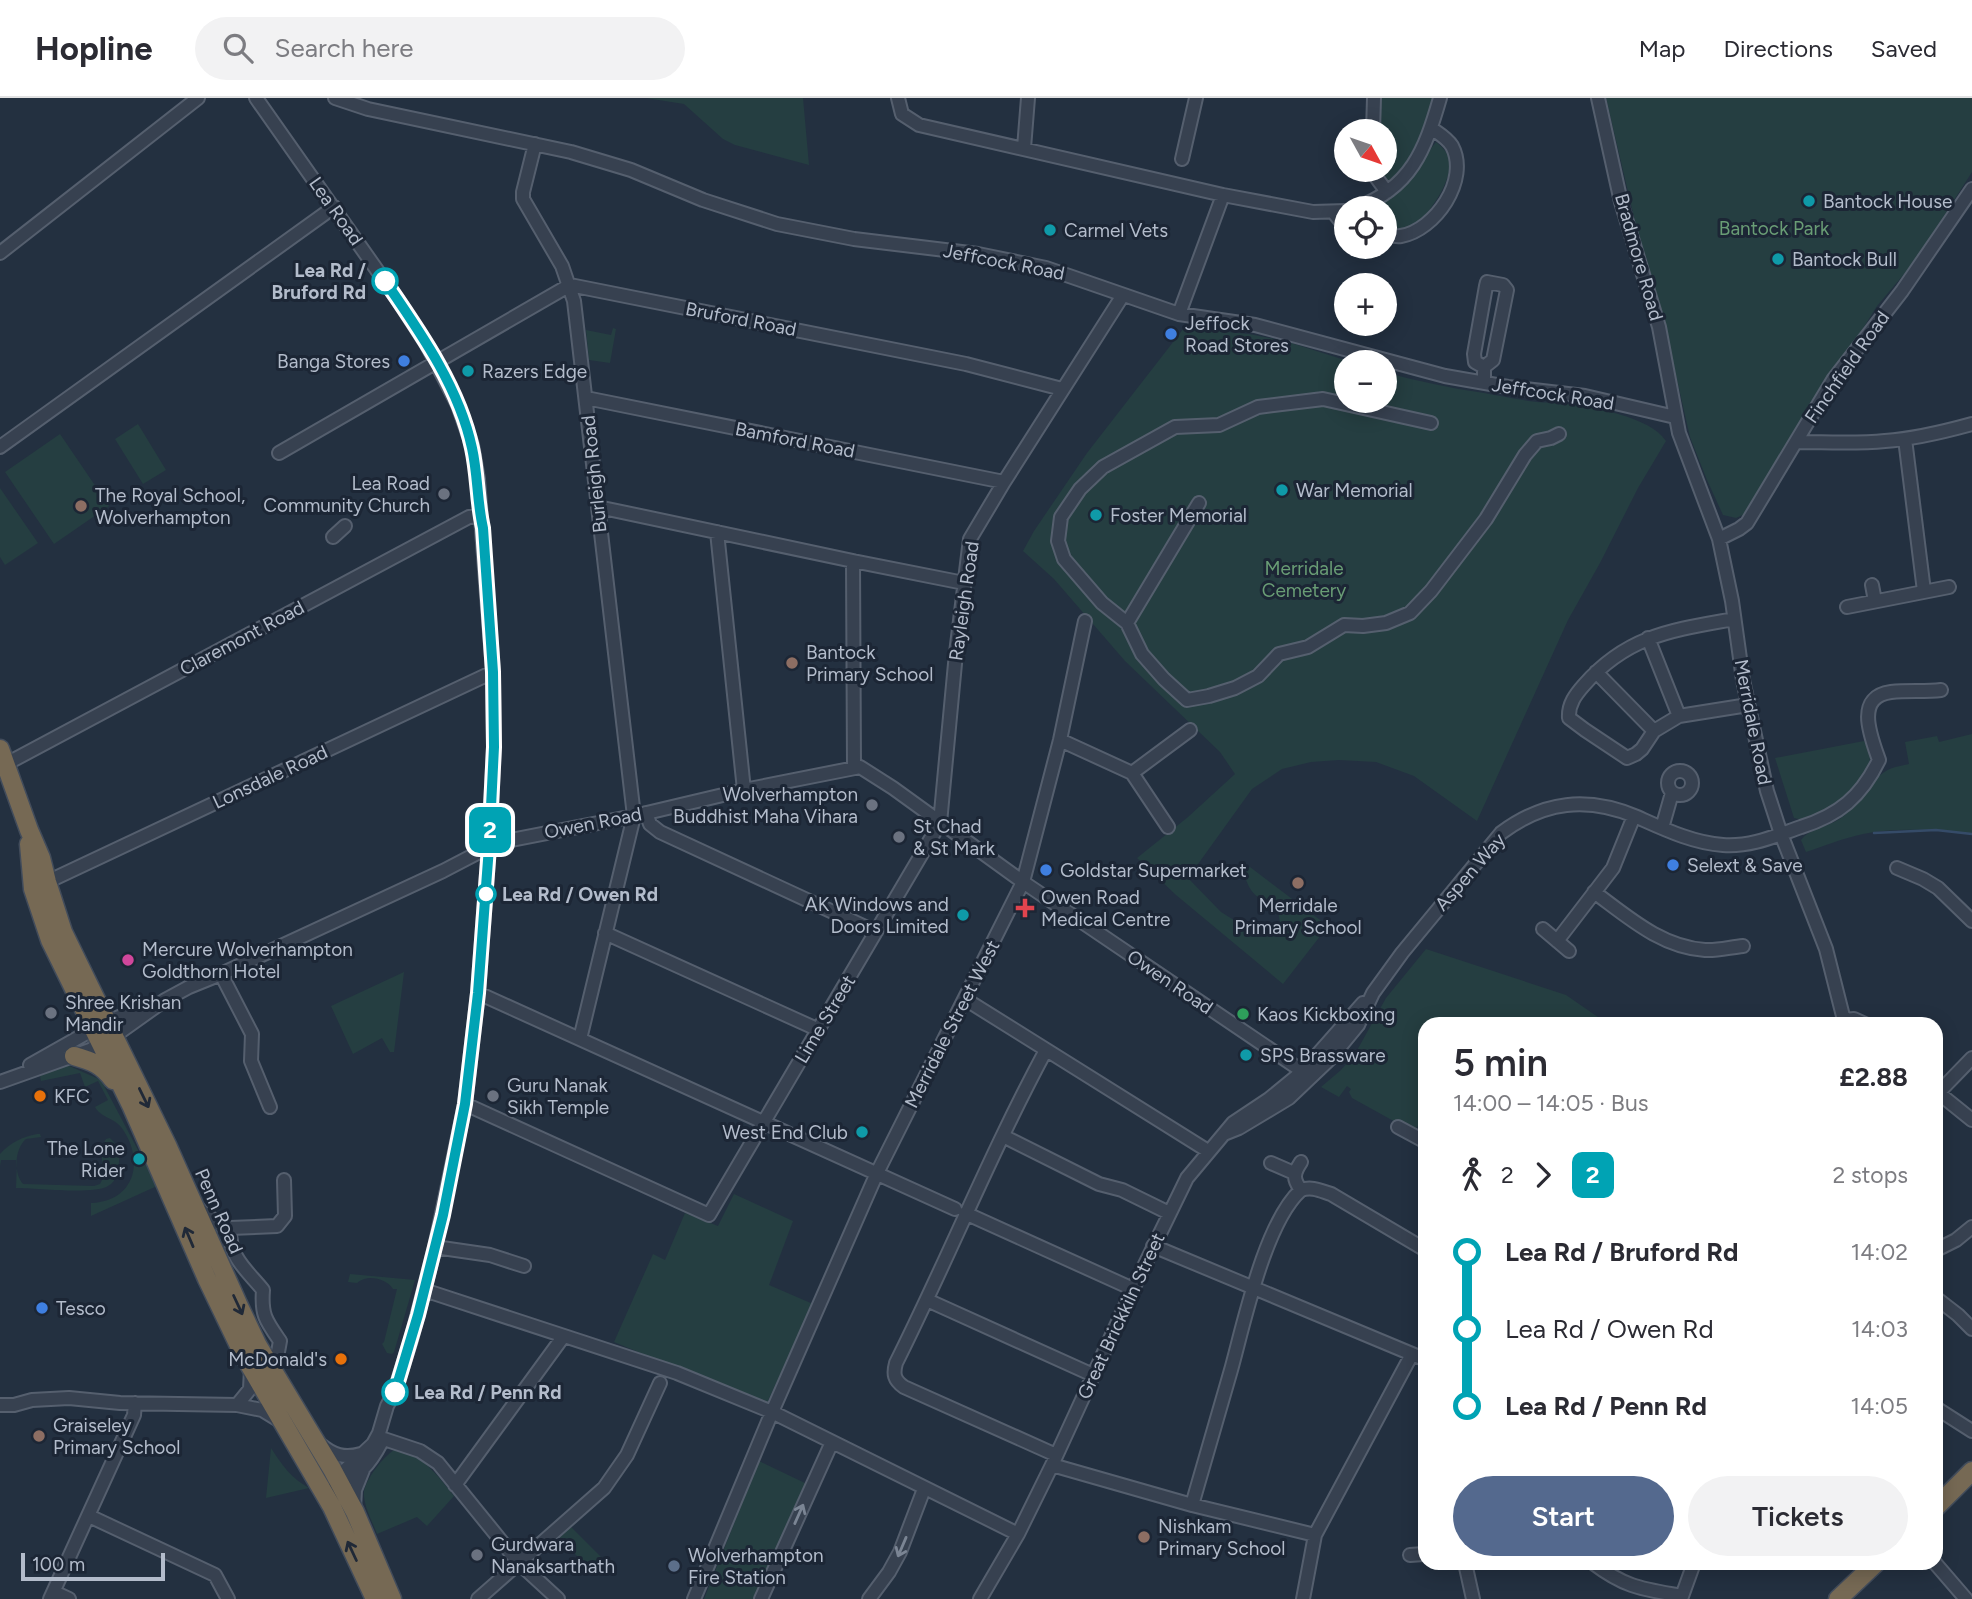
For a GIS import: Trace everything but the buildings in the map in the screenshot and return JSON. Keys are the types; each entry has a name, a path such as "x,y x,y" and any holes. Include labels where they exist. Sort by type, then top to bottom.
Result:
{"highway":[{"name":"Penn Road","path":"3,757 41,858 63,932 131,1105 207,1279 260,1365 316,1441 355,1512 392,1599"},
{"name":"Penn Road","path":"29,830 33,889 51,942 81,1005 104,1032 196,1208 238,1304 283,1423 332,1507 375,1599"},
{"path":"74,1056 92,1061 106,1070 131,1105"},
{"path":"1943,1500 1972,1471"},
{"path":"1838,1599 1869,1570"}],"street":[{"path":"0,253 198,98"},
{"name":"Lea Road","path":"256,98 398,300 436,362 458,405 472,445 478,479 493,672 494,747 489,847 478,993 465,1104 435,1247 394,1393 376,1438 367,1450 345,1469 338,1481 331,1496 332,1507"},
{"name":"Jeffcock Road","path":"335,98 368,110 571,152 631,170 704,200 777,224 854,239 968,252 1046,268 1180,314 1265,327 1411,368 1484,383 1585,396 1675,417"},
{"path":"898,98 902,114 919,125 1223,195 1313,212 1334,212"},
{"path":"1024,148 1028,98"},
{"path":"1176,184 1196,98"},
{"path":"1373,119 1374,98"},
{"path":"1381,196 1400,183 1413,166 1425,145 1440,98"},
{"name":"Bradmore Road","path":"1598,98 1621,202 1659,327 1671,381 1675,417"},
{"path":"1397,237 1415,231 1433,219 1447,199 1455,178 1456,160 1452,147 1431,128"},
{"name":"Burleigh Road","path":"535,144 523,199 562,266 574,301 598,506 640,815"},
{"path":"1380,182 1387,192"},
{"name":"Finchfield Road","path":"1719,539 1747,523 1833,380 1902,291 1972,189"},
{"path":"1180,314 1223,195"},
{"path":"0,447 334,207"},
{"path":"1491,282 1503,285 1507,290 1493,360 1484,367 1475,362 1474,354 1486,286 1491,282"},
{"path":"279,453 570,285"},
{"name":"Bruford Road","path":"570,285 953,361 1062,389"},
{"name":"Rayleigh Road","path":"940,823 964,583 972,535 1123,295"},
{"path":"1484,367 1484,383"},
{"name":"Bamford Road","path":"586,398 1003,482"},
{"path":"1431,423 1323,399 1258,408 1219,425 1175,427 1103,467 1080,489 1060,517 1058,541 1065,559 1102,603 1127,623 1142,653 1164,679 1187,700 1209,696 1258,676 1279,654 1308,647 1344,625 1386,623 1410,613 1431,591 1486,519 1525,455 1537,441 1559,434"},
{"name":"Merridale Road","path":"1675,417 1719,539 1748,705 1767,791 1826,949 1844,1017"},
{"path":"1796,442 1881,442 1972,424"},
{"path":"1905,439 1924,591"},
{"path":"1127,623 1199,503"},
{"path":"598,506 964,583"},
{"name":"Claremont Road","path":"3,757 459,522 480,516"},
{"path":"333,537 345,526"},
{"path":"717,532 744,790"},
{"path":"853,561 854,767"},
{"path":"1871,585 1875,601"},
{"path":"1847,607 1950,587"},
{"path":"1734,620 1671,631 1648,638 1618,653 1595,672 1580,690 1568,710 1569,718 1626,758 1642,749 1654,731 1679,716 1748,705"},
{"name":"Merridale Street West","path":"694,1599 772,1412 877,1173 1023,882 1060,740 1085,621"},
{"path":"1648,638 1679,716"},
{"name":"Lonsdale Road","path":"47,883 493,672"},
{"path":"1595,672 1654,731"},
{"name":"Aspen Way","path":"1307,1074 1467,873 1501,833 1515,822 1550,807 1596,804 1608,806 1694,839 1723,845 1759,842 1821,821 1837,813 1853,798 1879,760 1867,722 1868,713 1880,695 1941,690"},
{"path":"1132,773 1189,730"},
{"path":"1060,740 1132,773 1168,827"},
{"name":"Owen Road","path":"104,1032 189,987 443,871 489,847 854,767 864,768 1023,882 1307,1074"},
{"path":"1662,828 1672,793"},
{"path":"580,1039 605,933 640,815 660,832 876,932"},
{"path":"1557,941 1613,868 1634,816"},
{"name":"Lime Street","path":"465,1104 709,1215 940,823"},
{"path":"1897,868 1923,878 1938,888 1972,921"},
{"path":"1594,892 1649,933 1671,942 1704,950 1743,946"},
{"path":"1543,929 1569,951"},
{"path":"605,933 818,1030"},
{"path":"221,974 251,1034 251,1061 270,1107"},
{"path":"478,993 1133,1289"},
{"path":"965,999 1209,1151"},
{"path":"0,1082 74,1056 104,1032"},
{"path":"0,1082 77,1040 104,1032"},
{"path":"1046,1050 1003,1136 960,1211 927,1300 896,1363 893,1372 895,1379 904,1387 1054,1460 1192,1505 1315,1535"},
{"path":"1943,1086 1972,1058"},
{"name":"Great Brickkiln Street","path":"981,1599 1018,1534 1187,1178 1233,1123 1307,1074"},
{"path":"1943,1097 1972,1120"},
{"path":"1398,1127 1418,1137"},
{"path":"1003,1136 1099,1184 1122,1190 1169,1213"},
{"path":"1271,1163 1298,1167 1294,1181 1301,1190"},
{"path":"196,1208 220,1225 230,1228 277,1226 285,1216 284,1180"},
{"path":"1192,1505 1254,1288 1277,1226 1295,1196 1307,1188 1331,1194 1418,1245"},
{"path":"1943,1246 1972,1227"},
{"path":"230,1228 238,1262 263,1290 265,1320 280,1341 278,1352 260,1365 250,1389 237,1405"},
{"path":"1153,1246 1418,1356"},
{"path":"435,1247 489,1255 524,1266"},
{"path":"424,1290 677,1373 772,1412 1018,1534"},
{"path":"927,1300 1093,1376"},
{"path":"1943,1303 1972,1329"},
{"path":"455,1485 563,1337"},
{"path":"1303,1599 1315,1535 1412,1353"},
{"path":"480,1598 597,1494 615,1473 627,1455 660,1382"},
{"name":"Lea Road","path":"355,1512 356,1485 365,1466 384,1439 393,1408 394,1393"},
{"path":"0,1405 69,1398 135,1403 237,1405 262,1410 283,1423"},
{"path":"69,1599 52,1595 134,1415 135,1403"},
{"path":"1943,1413 1972,1432"},
{"path":"384,1439 421,1451 438,1463 519,1563 558,1599"},
{"path":"316,1441 330,1452 345,1457 367,1450"},
{"path":"761,1599 832,1443"},
{"name":"Lea Road","path":"338,1481 354,1476 365,1466"},
{"path":"312,1470 322,1478 338,1481"},
{"path":"869,1599 900,1552 924,1489"},
{"path":"89,1516 215,1574 228,1599"},
{"path":"1410,1555 1418,1554"},
{"path":"1467,1570 1473,1599"},
{"path":"1602,1570 1625,1584 1682,1598 1692,1570"},
{"path":"1942,1570 1966,1599"}],"green space":[{"path":"646,98 803,98 809,165 735,145 723,139 684,104"},
{"path":"1381,98 1434,98 1416,144 1397,176 1397,119 1380,119"},
{"name":"Bantock Park","path":"1606,98 1972,98 1972,172 1915,261 1877,306 1747,513 1736,518 1723,515 1690,437 1660,305 1634,217"},
{"path":"1436,142 1449,159 1450,167 1444,186 1425,216 1411,228 1397,231 1397,196 1382,196 1416,168"},
{"path":"613,328 616,329 610,363 589,360 586,330 611,335"},
{"name":"Merridale Cemetery","path":"1184,328 1249,334 1285,341 1334,357 1334,413 1397,413 1397,375 1517,399 1604,410 1647,425 1666,441 1568,620 1477,821 1414,776 1376,762 1311,762 1282,769 1252,789 1188,878 1221,912 1261,937 1273,933 1280,923 1278,911 1255,895 1248,886 1243,869 1250,867 1328,926 1283,984 1176,895 1137,858 1235,774 1220,752 1125,661 1054,579 1023,551 1087,453"},
{"path":"138,424 166,470 143,484 115,439"},
{"path":"60,434 109,506 54,544 5,472"},
{"path":"0,488 38,543 5,565 0,557"},
{"path":"1972,734 1972,834 1889,830 1863,834 1806,852 1801,840 1804,836 1845,815 1883,773 1909,764 1905,742 1937,736 1939,742"},
{"path":"1864,741 1870,755 1869,764 1845,796 1822,815 1794,818 1775,758"},
{"path":"1426,949 1566,995 1598,1017 1418,1017 1416,1129 1401,1121 1399,1124 1352,1098 1349,1092 1351,1089 1347,1086 1339,1097 1321,1087 1355,1054 1386,998"},
{"path":"404,972 394,1052 390,1052 382,1038 353,1054 331,1006"},
{"path":"67,1065 101,1080 157,1186 91,1216 91,1203 118,1195 127,1187 134,1165 133,1152 121,1127 95,1107 108,1100 98,1081 85,1087 80,1073 41,1081 40,1076"},
{"path":"40,1134 41,1137 26,1139 22,1143 17,1160 1,1160 0,1166 0,1154 17,1141"},
{"path":"106,1139 113,1141 119,1155 113,1182 101,1189 16,1188 17,1168 23,1184 94,1186 102,1180 102,1146"},
{"path":"734,1194 793,1221 769,1285 813,1304 766,1405 614,1342 653,1254 665,1260 685,1213 718,1226"},
{"path":"350,1274 415,1280 392,1354 387,1353 382,1344 397,1289 376,1278 357,1283 348,1282"},
{"path":"271,1448 287,1471 309,1488 266,1498"},
{"path":"394,1450 421,1460 454,1496 427,1526 417,1517 377,1534 366,1506 364,1491 374,1471"},
{"path":"759,1461 807,1484 757,1599 704,1599"},
{"path":"571,1527 601,1557 589,1568 559,1538"}],"waterway":[{"path":"1874,833 1936,830 1972,834"}],"bus line":[{"name":"2","path":"385,281 436,362 458,405 472,445 483,528 493,672 494,747 478,993 465,1104 443,1215 395,1392"}],"place":[{"name":"Bantock House","path":"1809,201"},
{"name":"Carmel Vets","path":"1050,230"},
{"name":"Bantock Bull","path":"1778,259"},
{"name":"Lea Rd / Bruford Rd","path":"385,281"},
{"name":"Jeffock Road Stores","path":"1171,334"},
{"name":"Banga Stores","path":"404,361"},
{"name":"Razers Edge","path":"468,371"},
{"name":"War Memorial","path":"1282,490"},
{"name":"Lea Road Community Church","path":"444,494"},
{"name":"The Royal School, Wolverhampton","path":"81,506"},
{"name":"Foster Memorial","path":"1096,515"},
{"name":"Bantock Primary School","path":"792,663"},
{"name":"Wolverhampton Buddhist Maha Vihara","path":"872,805"},
{"name":"St Chad & St Mark","path":"899,837"},
{"name":"Selext & Save","path":"1673,865"},
{"name":"Goldstar Supermarket","path":"1046,870"},
{"name":"Merridale Primary School","path":"1298,883"},
{"name":"Lea Rd / Owen Rd","path":"486,894"},
{"name":"Owen Road Medical Centre","path":"1025,908"},
{"name":"AK Windows and Doors Limited","path":"963,915"},
{"name":"Mercure Wolverhampton Goldthorn Hotel","path":"128,960"},
{"name":"Shree Krishan Mandir","path":"51,1013"},
{"name":"Kaos Kickboxing","path":"1243,1014"},
{"name":"SPS Brassware","path":"1246,1055"},
{"name":"KFC","path":"40,1096"},
{"name":"Guru Nanak Sikh Temple","path":"493,1096"},
{"name":"West End Club","path":"862,1132"},
{"name":"The Lone Rider","path":"139,1159"},
{"name":"Tesco","path":"42,1308"},
{"name":"McDonald's","path":"341,1359"},
{"name":"Lea Rd / Penn Rd","path":"395,1392"},
{"name":"Graiseley Primary School","path":"39,1436"},
{"name":"Nishkam Primary School","path":"1144,1537"},
{"name":"Gurdwara Nanaksarthath","path":"477,1555"},
{"name":"Wolverhampton Fire Station","path":"674,1566"}]}
